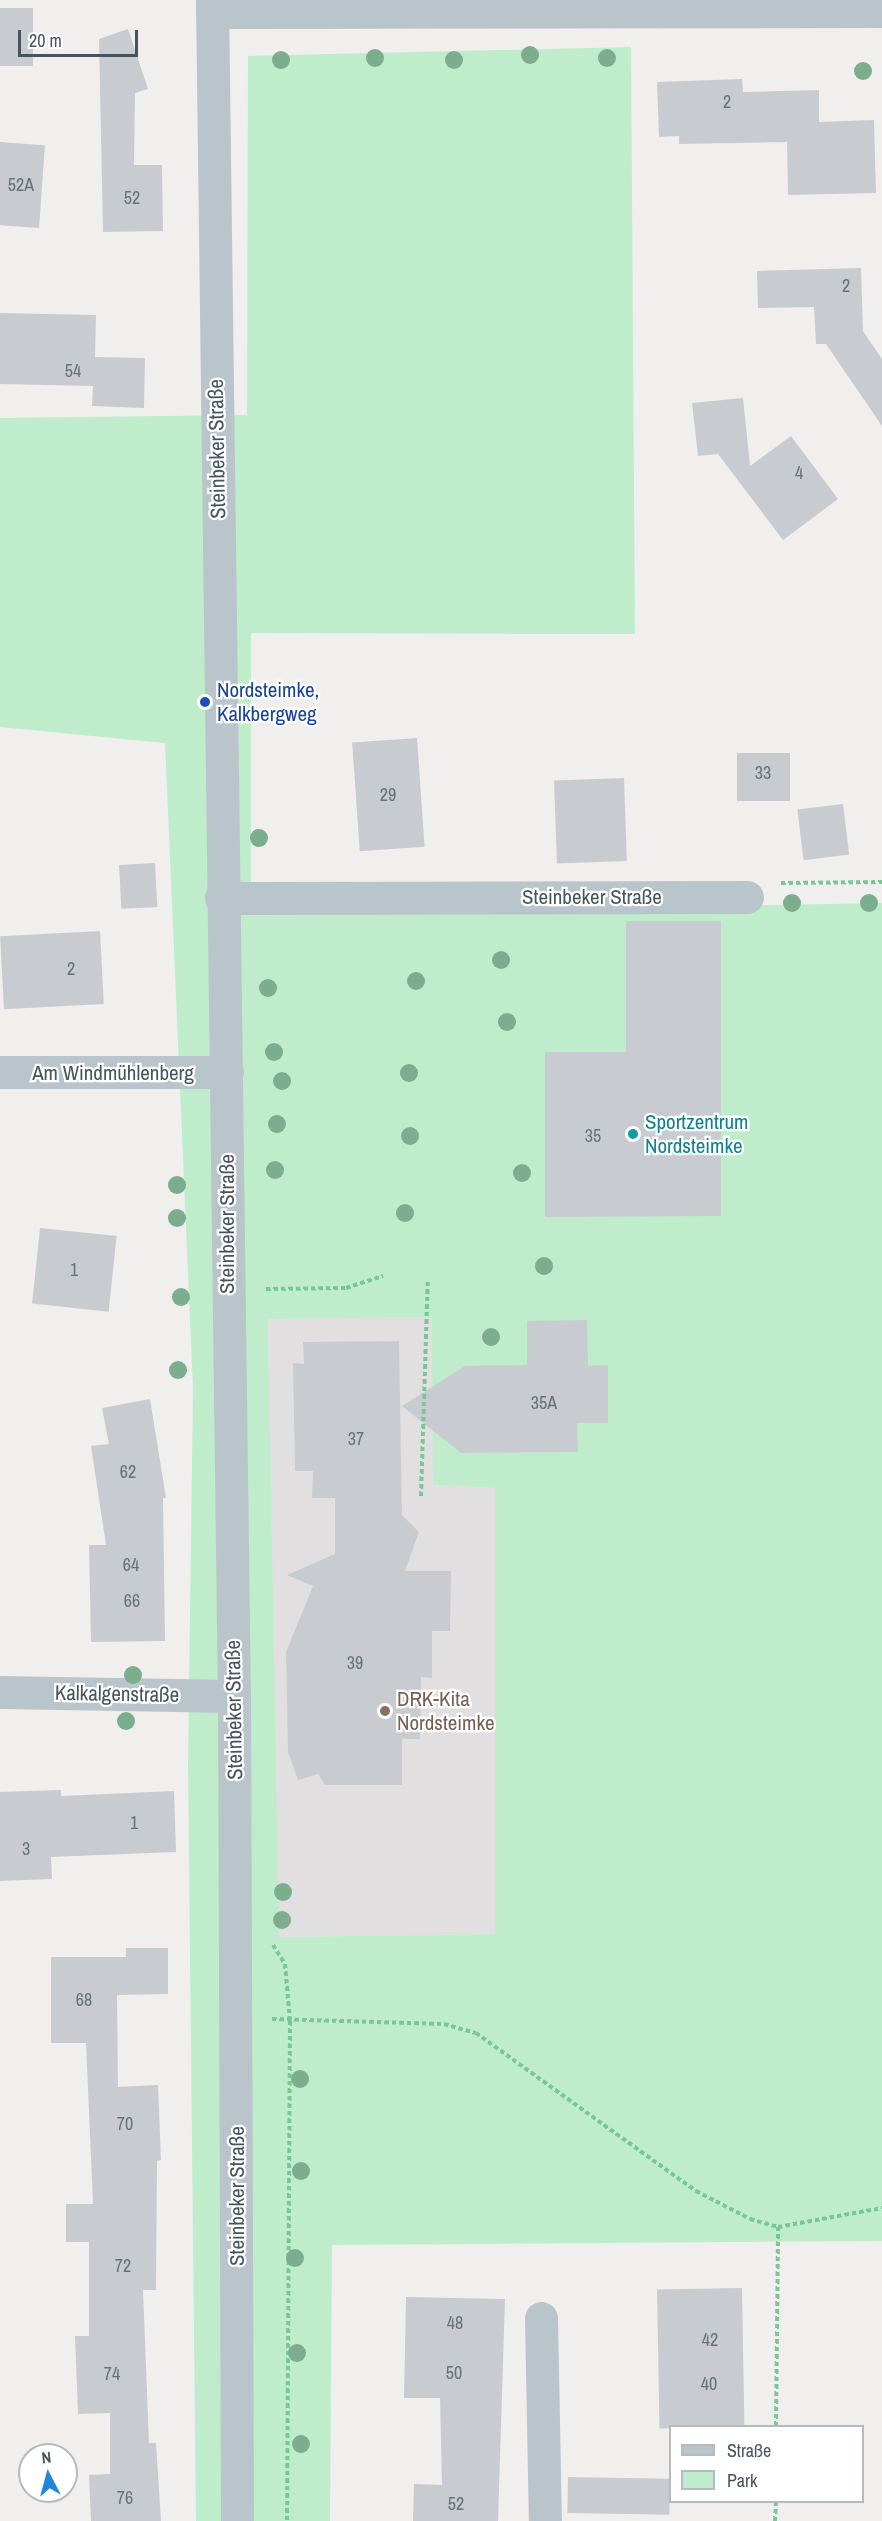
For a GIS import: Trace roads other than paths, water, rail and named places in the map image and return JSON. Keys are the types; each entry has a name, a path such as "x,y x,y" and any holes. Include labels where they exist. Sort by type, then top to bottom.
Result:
{"street":[{"path":"212,6 741,5 882,11"},
{"name":"Steinbeker Straße","path":"212,6 221,898 227,1072 234,1696 237,2521"},
{"name":"Steinbeker Straße","path":"221,898 747,897"},
{"name":"Am Windmühlenberg","path":"0,1072 227,1072"},
{"name":"Kalkalgenstraße","path":"0,1692 234,1696"},
{"path":"541,2318 545,2521"}],"place":[{"name":"Nordsteimke, Kalkbergweg","path":"205,702"},
{"name":"Sportzentrum Nordsteimke","path":"633,1134"},
{"name":"DRK-Kita Nordsteimke","path":"385,1711"}]}
